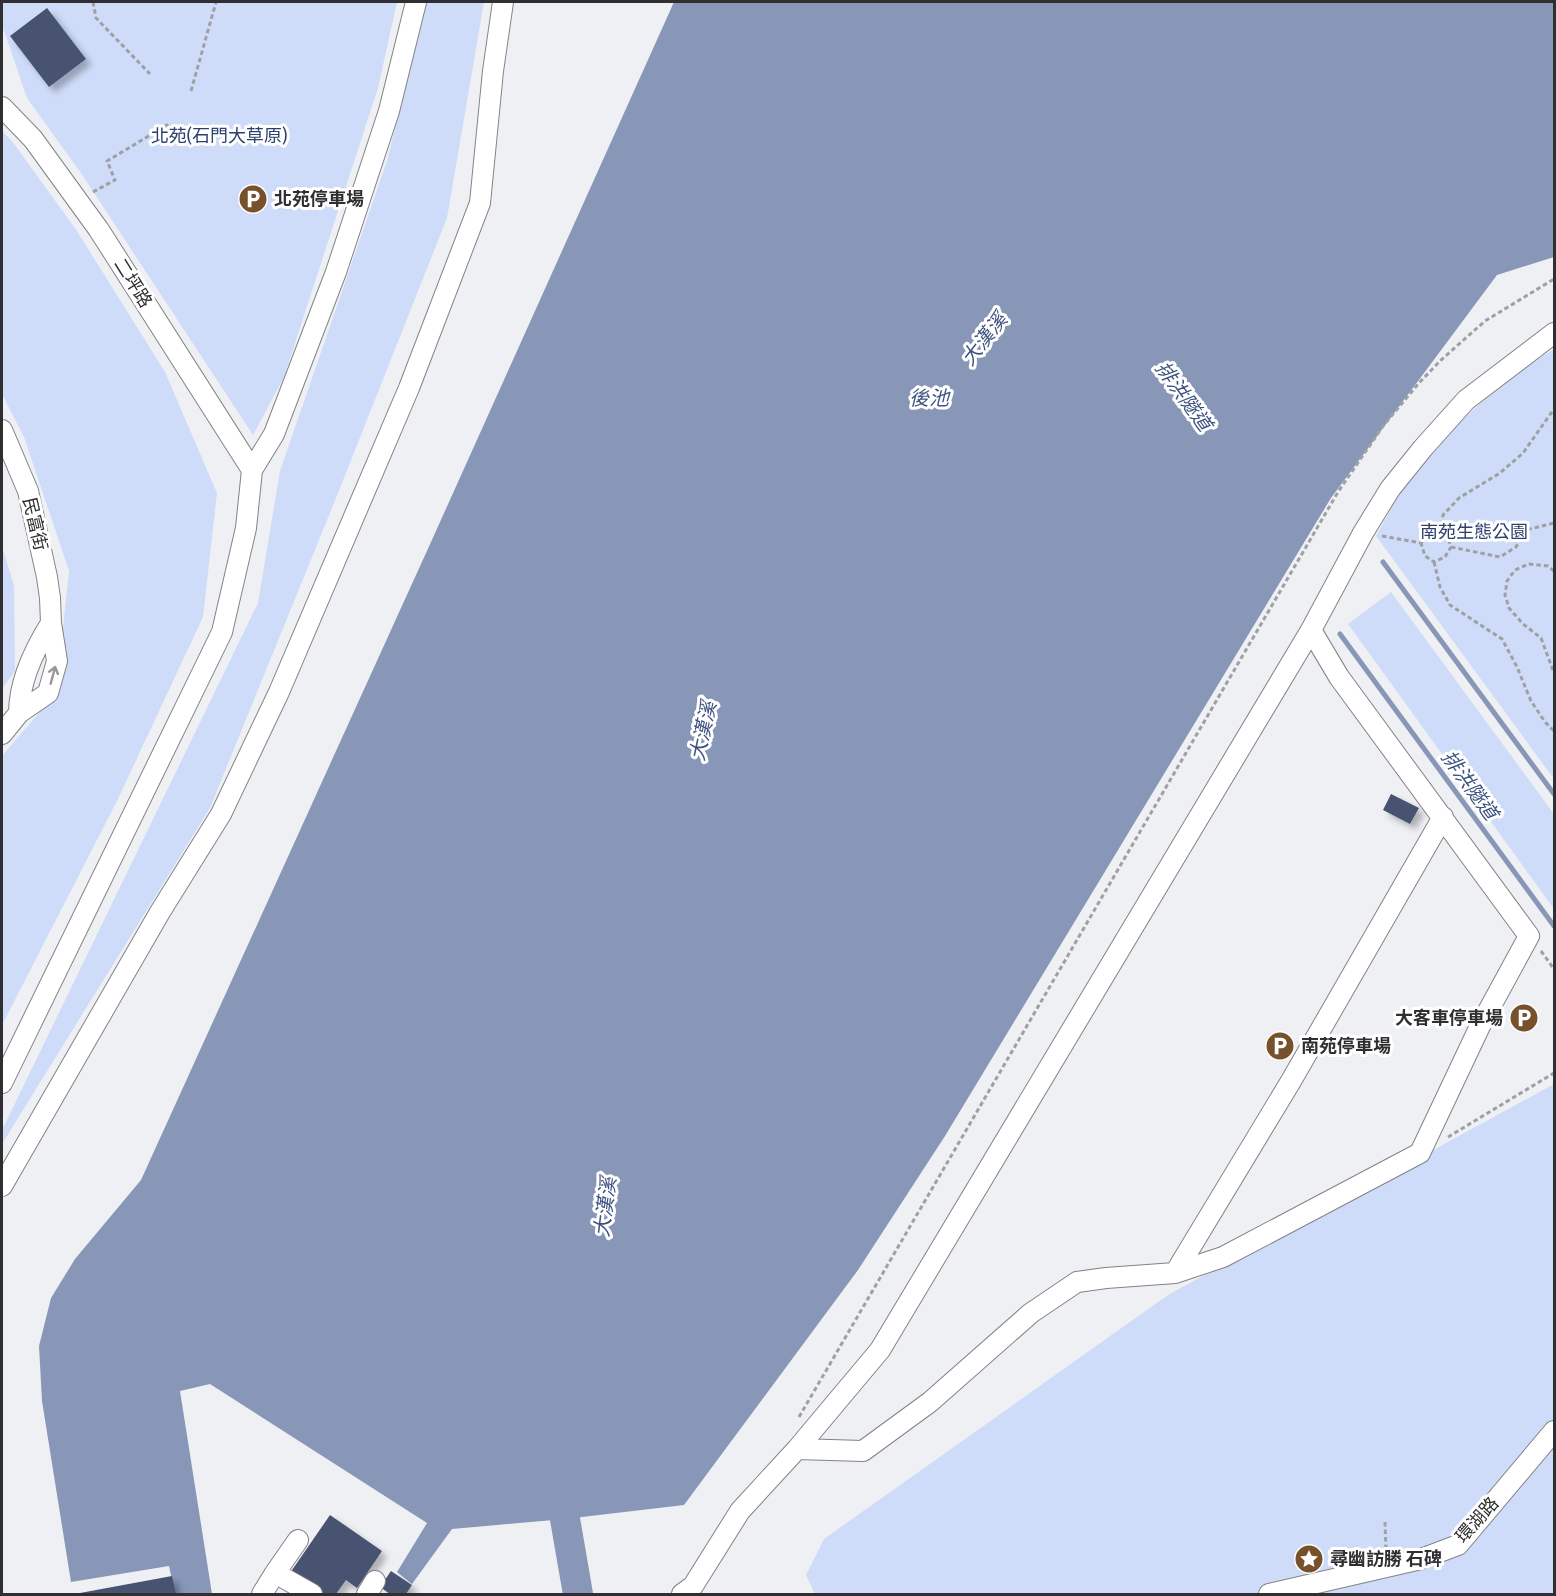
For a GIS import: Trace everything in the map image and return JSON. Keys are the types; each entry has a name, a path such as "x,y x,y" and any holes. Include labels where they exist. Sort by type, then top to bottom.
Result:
{"street":[{"path":"2,1083 222,632 246,528 252,470 274,434 336,272 389,111 416,2"},
{"path":"2,1186 154,922 221,814 279,692 409,388 480,203 492,71 503,2"},
{"name":"二坪路","path":"2,107 33,139 99,230 252,470"},
{"path":"682,1594 693,1586 740,1511 797,1449 880,1350 1311,630 1363,532 1390,489 1466,400 1554,333"},
{"name":"民富街","path":"2,430 28,491 47,577 51,623 35,647 19,696 19,713 2,734"},
{"path":"797,1449 863,1451 930,1402 1031,1313 1077,1282 1175,1273 1222,1257 1420,1153 1480,1026 1529,936 1339,677 1311,630"},
{"path":"1175,1273 1291,1081 1443,817"},
{"name":"環湖路","path":"1269,1594 1421,1559 1458,1545 1554,1431"},
{"path":"262,1594 298,1540"},
{"path":"275,1573 312,1594"}],"path":[{"path":"93,2 96,18 150,74"},
{"path":"191,91 216,2"},
{"path":"97,190 115,180 107,161 167,125 173,136 185,130"},
{"path":"796,1423 1338,492 1383,426 1440,361 1485,321 1554,279"},
{"path":"1440,532 1443,515 1459,498 1500,472 1523,453 1554,409"},
{"path":"1451,547 1500,557 1516,547 1526,530 1554,523"},
{"path":"1363,532 1421,543"},
{"path":"1421,543 1431,532 1440,532 1448,537 1451,547 1445,557 1434,562"},
{"path":"1421,543 1425,556 1434,562 1440,587 1450,605 1502,639 1531,701 1554,731"},
{"path":"1554,571 1548,566 1529,564 1515,570 1507,581 1505,595 1509,608 1523,624 1541,638 1554,673"},
{"path":"1420,1153 1554,1074"},
{"path":"1385,1522 1384,1538 1388,1566"}],"green space":[{"name":"北苑(石門大草原)","path":"2,2 397,2 378,88 284,377 253,435 83,176 27,98 2,25"},
{"path":"426,2 484,2 447,218 210,808 2,1144 2,1130 258,603 280,471 387,161"},
{"path":"2,131 12,141 77,231 165,372 217,493 203,617 117,801 2,1025 2,756 56,693 69,571 24,437 2,394"},
{"name":"南苑生態公園","path":"1554,349 1554,779 1376,536 1406,484 1455,427 1513,377"},
{"path":"2,546 14,586 15,671 2,689"},
{"path":"1391,592 1554,814 1554,909 1348,624"},
{"path":"1554,1084 1554,1594 815,1594 806,1575 824,1539 1168,1295"}],"water":[{"name":"後池","path":"674,2 1554,2 1554,257 1497,275 1331,498 945,1136 858,1270 684,1505 452,1529 412,1584 397,1572 427,1523 210,1384 180,1391 212,1594 175,1594 169,1566 71,1582 42,1401 39,1346 51,1298 75,1259 141,1180"}],"building":[{"path":"47,8 86,59 49,87 10,36"},
{"path":"1391,794 1419,808 1410,824 1383,810"},
{"path":"330,1515 382,1551 357,1588 346,1580 336,1594 321,1594 290,1573"},
{"path":"391,1571 412,1585 406,1594 390,1594 380,1587"},
{"path":"172,1576 176,1594 80,1594 80,1593"}],"waterway":[{"name":"排洪隧道","path":"1383,562 1554,794"},
{"name":"排洪隧道","path":"1340,634 1554,926"},
{"name":"大漢溪","path":"570,1479 565,1519 578,1594"}],"place":[{"name":"北苑停車場","path":"253,199"},
{"name":"大客車停車場","path":"1524,1018"},
{"name":"南苑停車場","path":"1280,1046"},
{"name":"尋幽訪勝 石碑","path":"1309,1559"}]}
